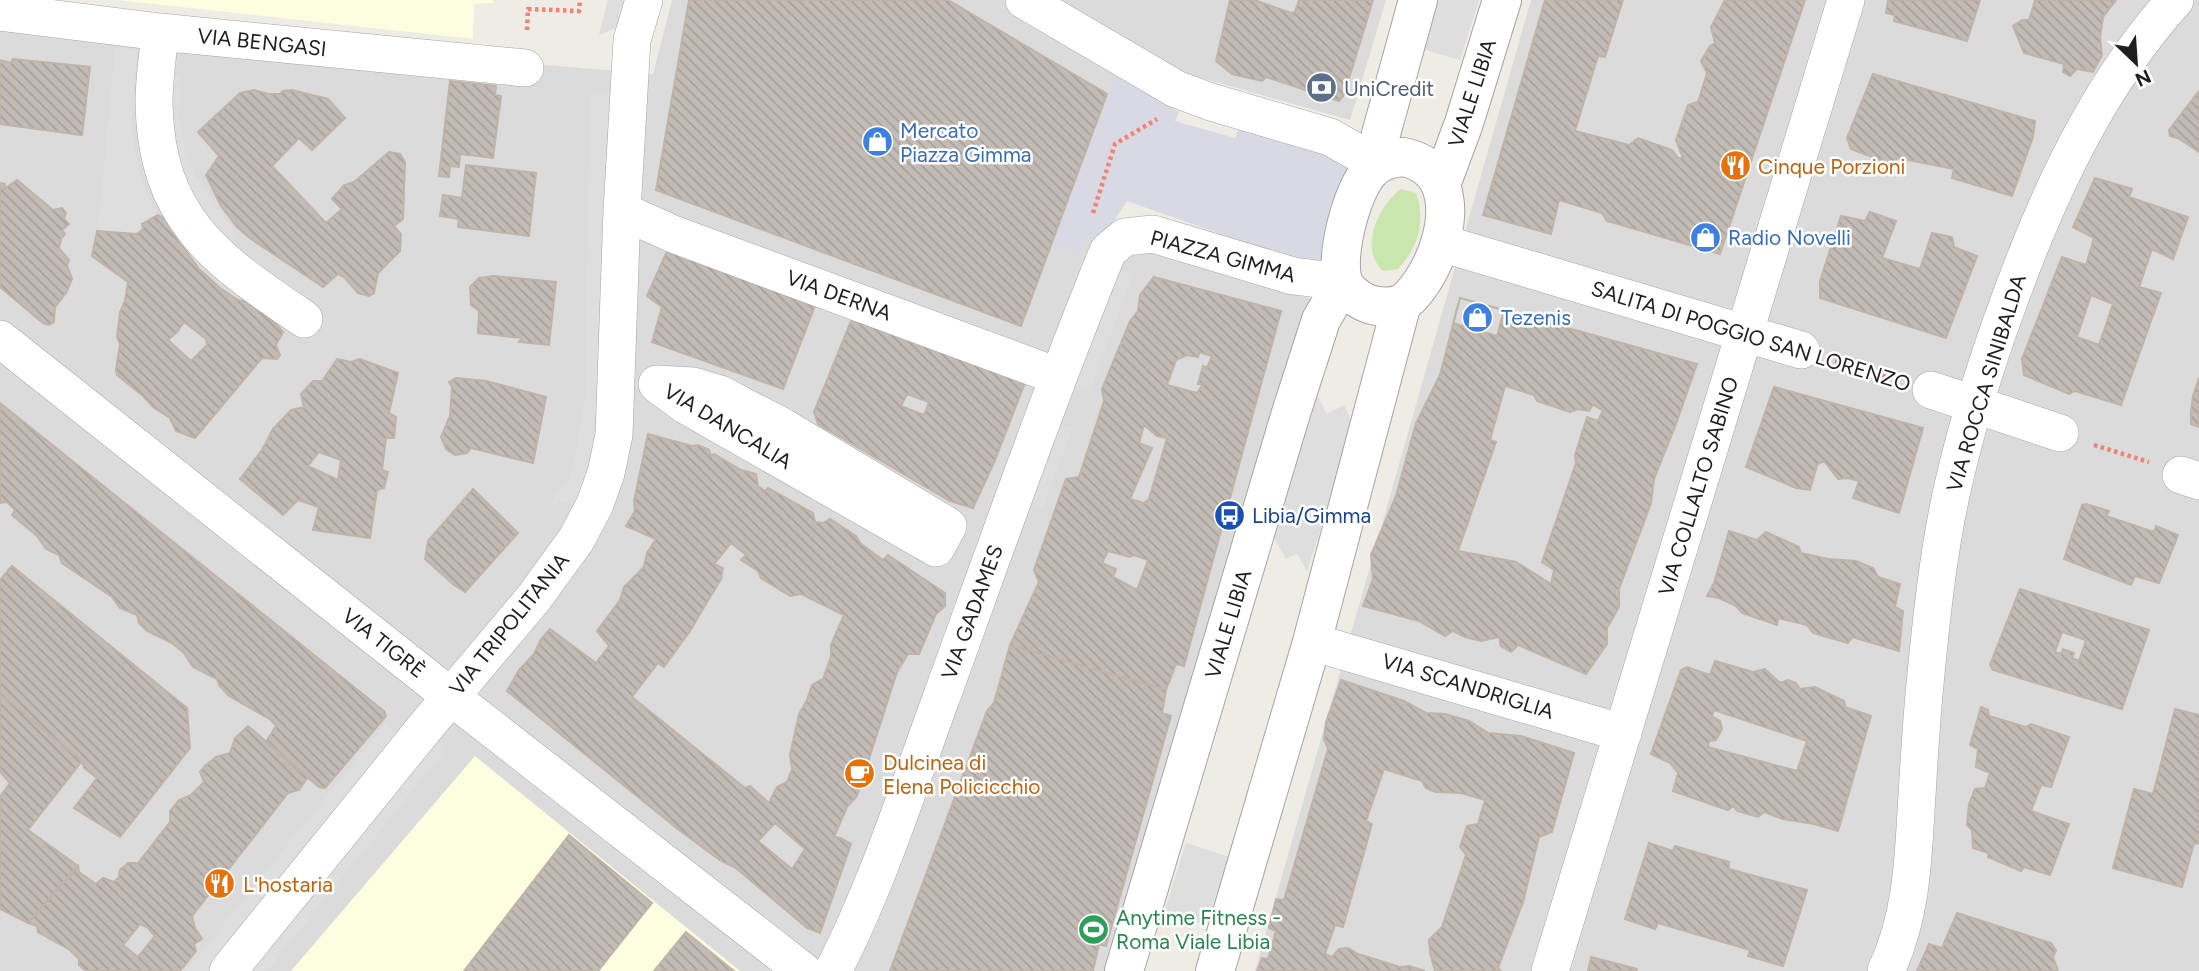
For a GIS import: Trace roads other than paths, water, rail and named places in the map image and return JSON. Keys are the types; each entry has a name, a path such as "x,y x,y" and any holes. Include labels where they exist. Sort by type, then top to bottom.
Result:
{"street":[{"name":"VIA TRIPOLITANIA","path":"228,971 450,696 533,599 576,540 595,504 606,473 614,435 622,211 632,40 643,0"},
{"path":"1024,0 1170,100 1211,102 1329,137 1378,163"},
{"path":"1378,163 1381,134 1418,0"},
{"name":"VIALE LIBIA","path":"1441,185 1464,123 1502,0"},
{"name":"VIA COLLALTO SABINO","path":"1550,971 1846,0"},
{"name":"VIA ROCCA SINIBALDA","path":"1886,971 1896,951 1908,904 1933,613 1949,505 1976,403 2004,312 2062,173 2120,71 2175,0"},
{"name":"VIA BENGASI","path":"0,12 160,32 525,68"},
{"path":"160,32 154,99 161,164 168,186 188,222 218,256 234,271 304,319"},
{"path":"1215,971 1312,642 1402,303 1424,278 1441,243 1445,206 1441,185 1434,173 1418,161 1403,157 1378,163 1364,177 1348,222 1342,251 1343,282 1353,295 1371,305 1394,306 1402,303"},
{"name":"VIA DERNA","path":"622,211 673,234 1058,376"},
{"name":"PIAZZA GIMMA","path":"1108,251 1125,237 1153,234 1293,276 1343,282"},
{"name":"SALITA DI POGGIO SAN LORENZO","path":"1441,243 1801,350"},
{"name":"VIA GADAMES","path":"833,971 892,834 1058,376 1108,251"},
{"name":"VIALE LIBIA","path":"1124,971 1295,401 1321,320 1343,282"},
{"name":"VIA TIGRÈ","path":"0,339 450,696 803,971"},
{"name":"VIA DANCALIA","path":"942,537 687,406 656,384 693,386 720,394 783,427 942,537 960,560 992,558"},
{"name":"SALITA DI POGGIO SAN LORENZO","path":"1931,390 2060,433"},
{"name":"VIA SCANDRIGLIA","path":"1312,642 1623,733"}],"place":[{"name":"UniCredit","path":"1321,88"},
{"name":"Mercato Piazza Gimma","path":"877,142"},
{"name":"Cinque Porzioni","path":"1735,166"},
{"name":"Radio Novelli","path":"1705,237"},
{"name":"Tezenis","path":"1478,317"},
{"name":"Libia/Gimma","path":"1229,515"},
{"name":"Dulcinea di Elena Policicchio","path":"860,774"},
{"name":"L'hostaria","path":"220,884"},
{"name":"Anytime Fitness - Roma Viale Libia","path":"1093,929"}]}
